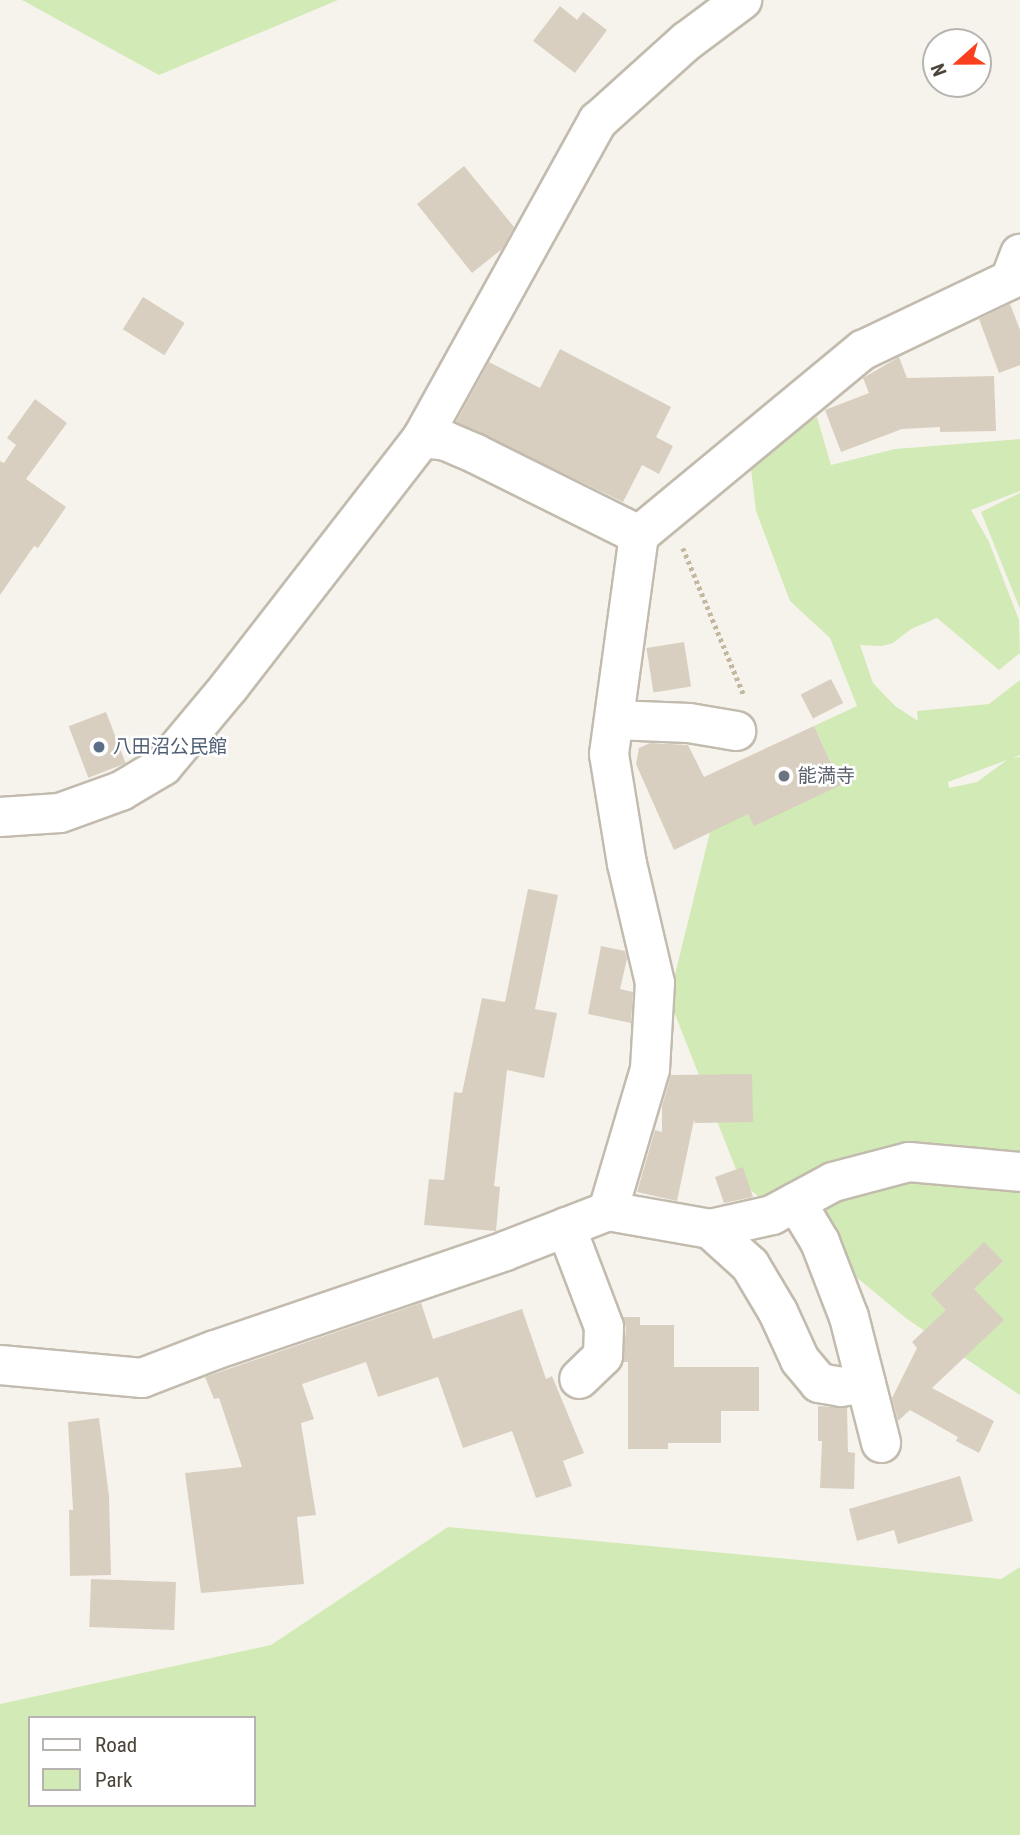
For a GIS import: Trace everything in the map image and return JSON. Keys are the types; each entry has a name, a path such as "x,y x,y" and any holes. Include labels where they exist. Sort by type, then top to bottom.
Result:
{"street":[{"path":"0,817 60,813 121,790 163,766 229,687 422,438 598,121 687,41 742,0"},
{"path":"608,1210 650,1069 655,983 627,864 609,754 639,536 863,350 1010,280 1020,254"},
{"path":"422,438 446,441 476,454 639,536"},
{"path":"614,720 689,723 741,716"},
{"path":"0,1366 142,1378 215,1350 505,1251 608,1210 710,1229 772,1215 833,1182 909,1161 1020,1172"},
{"path":"796,1202 820,1242 849,1317 881,1443"},
{"path":"566,1227 604,1328 603,1356 579,1379"},
{"path":"710,1229 750,1265 778,1312 800,1360 818,1383 841,1387 866,1383"}],"path":[{"path":"667,511 741,716"}],"green space":[{"path":"22,0 338,0 159,75"},
{"path":"817,417 831,465 895,449 1020,439 1020,491 971,510 989,542 1019,620 1020,653 999,670 937,618 911,629 893,643 882,646 860,645 873,683 895,706 918,721 917,711 989,704 1020,680 1020,755 1013,758 1020,757 1020,1395 907,1319 741,1182 669,999 726,767 841,785 814,726 857,706 830,638 790,601 756,511 750,460 783,435","holes":["1007,760 977,782 949,788 948,782"]},
{"path":"1020,493 1020,609 981,512"},
{"path":"448,1527 1001,1579 1020,1567 1020,1835 0,1835 0,1704 271,1645"}],"building":[{"path":"560,6 577,20 583,12 607,30 575,73 533,41"},
{"path":"464,166 514,227 502,249 472,273 417,204"},
{"path":"143,297 185,323 164,355 123,329"},
{"path":"1010,304 1020,330 1020,365 999,373 979,319"},
{"path":"560,349 671,407 656,437 673,446 659,474 642,465 623,502 456,422 489,362 540,388"},
{"path":"899,357 907,378 994,376 996,431 940,432 940,427 902,429 841,452 825,410 869,393 863,378"},
{"path":"35,399 67,423 26,479 66,507 38,548 34,546 0,595 0,461 4,463 16,445 7,438"},
{"path":"684,642 691,686 654,692 646,648"},
{"path":"831,679 843,703 813,718 801,694"},
{"name":"八田沼公民館","path":"106,712 126,763 88,778 69,726"},
{"path":"814,726 841,785 754,826 748,814 674,850 636,764 639,748 650,743 688,745 704,777"},
{"path":"528,889 558,895 535,1009 557,1013 544,1078 507,1070 494,1186 500,1187 496,1231 424,1225 429,1179 444,1180 454,1092 462,1093 482,998 505,1002"},
{"path":"601,946 625,951 627,959 620,989 633,992 631,1023 588,1014"},
{"path":"752,1074 753,1122 695,1123 694,1120 677,1201 637,1192 655,1130 662,1132 662,1106 671,1075"},
{"path":"743,1167 753,1197 724,1203 715,1177"},
{"path":"984,1242 1003,1261 974,1289 1004,1320 932,1388 994,1421 979,1453 956,1441 958,1437 910,1410 898,1421 892,1398 917,1348 912,1342 946,1310 931,1294"},
{"path":"421,1303 433,1339 522,1309 546,1379 552,1376 584,1453 563,1461 572,1486 536,1498 512,1431 463,1448 438,1377 378,1397 366,1362 302,1384 314,1419 301,1423 316,1515 297,1517 304,1584 201,1593 185,1473 242,1467 219,1398 214,1399 205,1377"},
{"path":"623,1317 640,1317 640,1325 674,1325 674,1367 759,1367 759,1411 721,1411 721,1443 668,1443 668,1449 628,1449 628,1362 623,1362 626,1328"},
{"path":"818,1406 847,1408 848,1452 855,1453 854,1489 820,1488 822,1441 818,1441"},
{"path":"99,1418 109,1496 111,1575 70,1576 69,1510 73,1510 68,1422"},
{"path":"960,1476 973,1521 898,1544 894,1530 857,1541 849,1509"},
{"path":"91,1579 176,1582 174,1630 89,1627"}],"place":[{"name":"八田沼公民館","path":"99,747"},
{"name":"能満寺","path":"784,776"}]}
